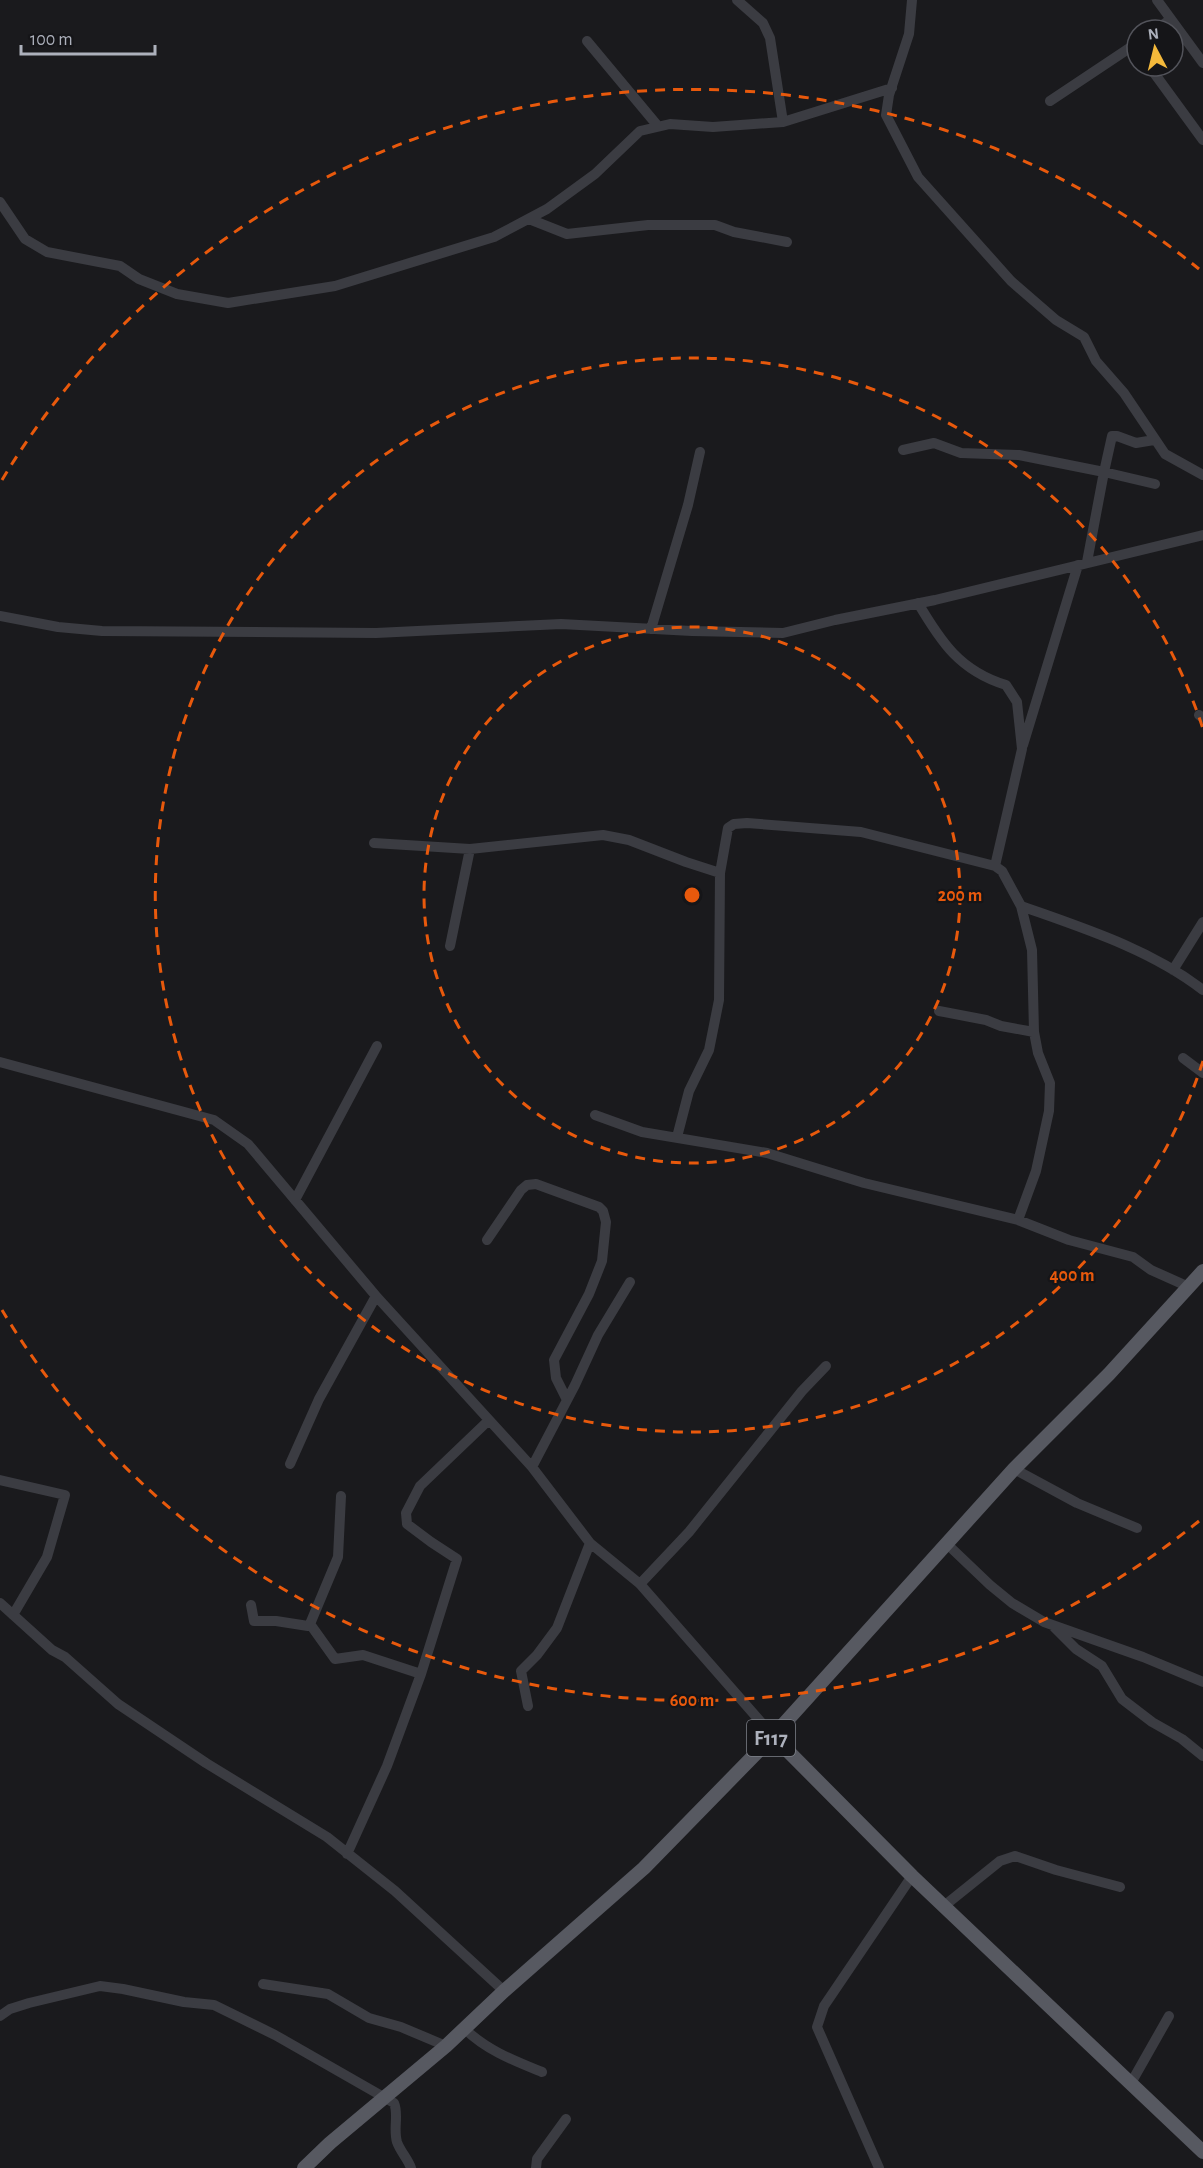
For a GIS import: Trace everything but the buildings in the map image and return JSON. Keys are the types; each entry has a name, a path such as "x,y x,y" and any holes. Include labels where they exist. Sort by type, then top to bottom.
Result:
{"main road":[{"name":"F117","path":"304,2168 446,2046 504,1991 644,1868 773,1736 1014,1469 1109,1374 1203,1271"},
{"path":"773,1736 912,1876 1203,2152"}],"street":[{"path":"737,0 763,23 770,38 783,122"},
{"path":"912,0 909,34 886,115 918,177 1011,281 1056,320 1084,337 1096,361 1124,393 1165,454 1203,475"},
{"path":"1157,0 1170,18"},
{"path":"1185,38 1203,63"},
{"path":"587,41 657,126"},
{"path":"1050,101 1125,53"},
{"path":"1158,78 1203,140"},
{"path":"0,202 25,239 47,252 120,266 139,279 177,294 228,303 335,286 494,237 546,210 595,174 640,131 657,126 683,124 712,127 783,122 892,88"},
{"path":"529,219 567,234 648,225 715,225 734,232 787,242"},
{"path":"995,866 1022,749 1083,563 1112,436 1137,443 1154,440"},
{"path":"903,450 934,443 961,453 1019,455 1155,484"},
{"path":"651,629 688,505 700,452"},
{"path":"0,615 58,627 102,631 376,633 561,624 783,633 1203,535"},
{"path":"918,603 938,638 951,653 990,680 1006,685 1017,702 1022,749"},
{"path":"677,1137 689,1091 709,1050 719,1000 720,873 728,828 734,824 747,823 861,832 995,866 1002,871 1021,906 1032,950 1034,1032 1038,1053 1050,1083 1048,1111 1036,1171 1018,1220"},
{"path":"374,843 470,849 603,835 629,840 720,873"},
{"path":"450,946 470,849"},
{"path":"1021,906 1110,938 1186,977 1203,990"},
{"path":"1173,970 1203,922"},
{"path":"939,1011 1034,1032"},
{"path":"295,1200 378,1046"},
{"path":"1183,1058 1203,1072"},
{"path":"0,1062 214,1120 248,1143 376,1296 532,1467 590,1543 639,1584 773,1736"},
{"path":"595,1115 642,1132 767,1153 864,1183 1018,1220 1069,1240 1133,1257 1151,1270 1189,1287"},
{"path":"488,1240 521,1190 527,1185 536,1184 599,1207 603,1211 606,1222 602,1261 589,1294 554,1360 556,1378 567,1400"},
{"path":"532,1467 598,1335 630,1282"},
{"path":"290,1464 319,1399 376,1296"},
{"path":"639,1584 689,1532 802,1391 826,1366"},
{"path":"347,1854 387,1766 422,1674 457,1558 430,1542 407,1524 406,1513 420,1486 489,1420"},
{"path":"1014,1469 1077,1503 1137,1528"},
{"path":"0,1480 65,1495 47,1557 13,1616"},
{"path":"310,1624 338,1557 341,1496"},
{"path":"528,1706 521,1671 537,1655 557,1628 590,1543"},
{"path":"947,1544 1012,1603 1052,1625 1203,1682"},
{"path":"0,1603 52,1650 65,1658 118,1704 206,1763 327,1837 395,1891 504,1991"},
{"path":"251,1605 254,1621 276,1621 308,1626 310,1624"},
{"path":"310,1624 335,1659 363,1654 422,1674"},
{"path":"1052,1625 1076,1649 1102,1666 1122,1699 1152,1722 1182,1739 1203,1756"},
{"path":"944,1906 1000,1861 1015,1856 1056,1870 1120,1887"},
{"path":"879,2168 817,2027 824,2006 912,1876"},
{"path":"262,1984 328,1994 369,2018 400,2027 446,2046"},
{"path":"0,2016 10,2009 28,2003 100,1986 184,2002 214,2005 275,2035 394,2103 397,2142 411,2168"},
{"path":"1131,2083 1169,2016"},
{"path":"465,2029 480,2042 511,2060 542,2072"},
{"path":"536,2168 537,2159 566,2119"}]}
